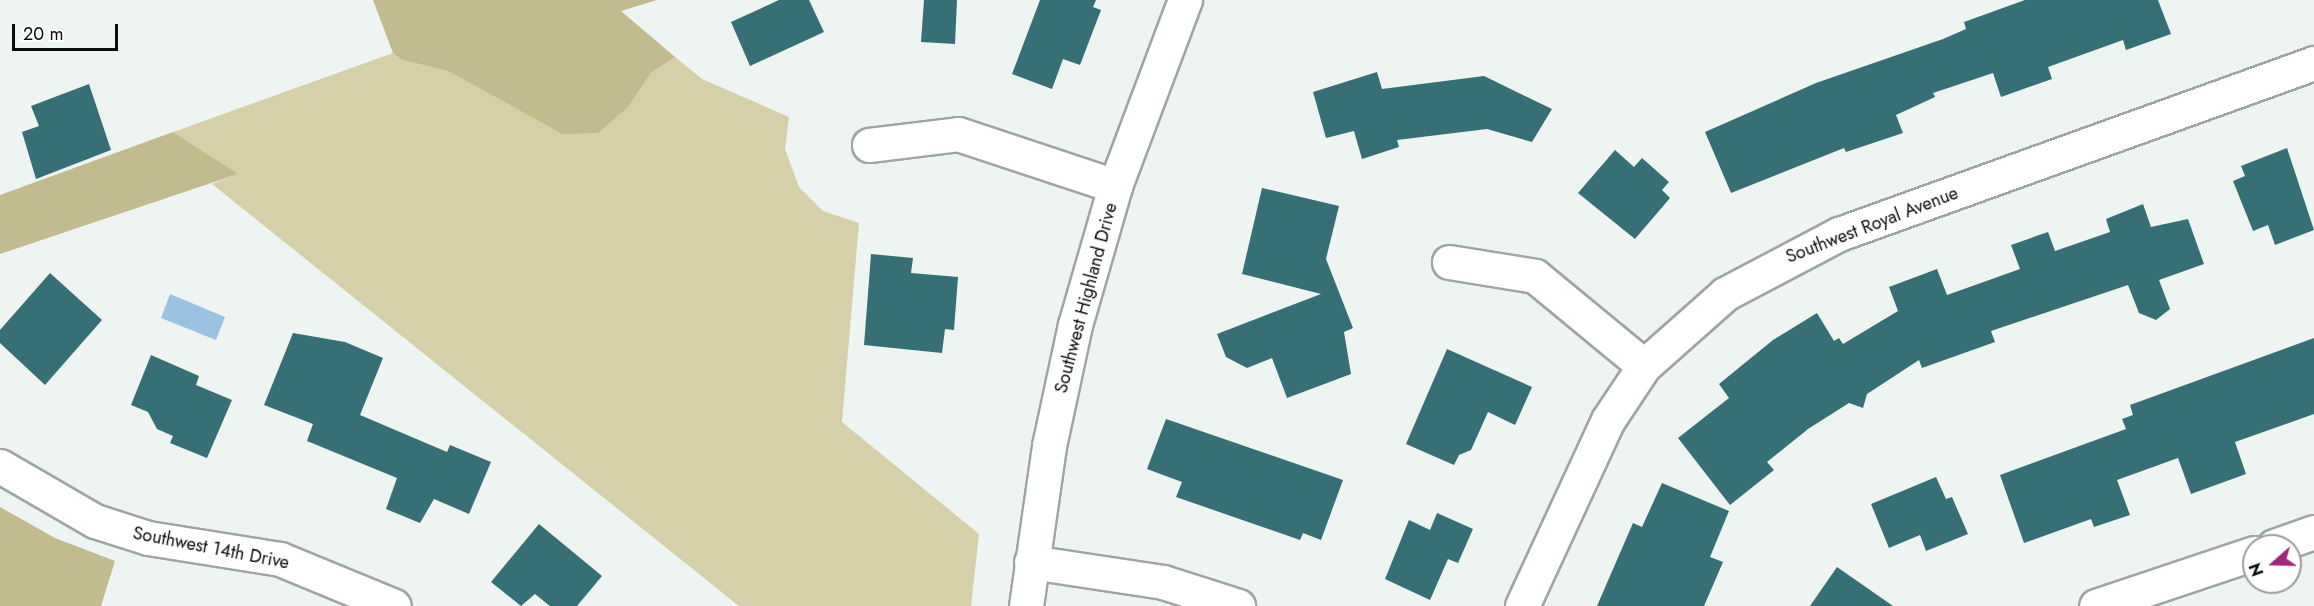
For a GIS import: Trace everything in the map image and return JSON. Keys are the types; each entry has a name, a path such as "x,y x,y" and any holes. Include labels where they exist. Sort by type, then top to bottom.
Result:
{"street":[{"name":"Southwest Highland Drive","path":"1026,606 1031,562 1076,325 1115,186 1185,0"},
{"name":"Southwest Royal Avenue","path":"1521,606 1582,466 1644,366 1725,294 1839,234 2314,63"},
{"path":"869,145 958,134 1115,186"},
{"path":"1449,262 1534,276 1644,366"},
{"name":"Southwest 14th Drive","path":"0,466 95,521 148,538 280,559 394,606"},
{"path":"2096,606 2242,557"},
{"path":"1031,562 1163,582 1238,606"}],"shaded area":[{"path":"373,0 657,0 621,11 675,57 651,73 628,107 598,133 562,134 448,71 402,60 393,53"},
{"path":"393,53 402,60 448,71 562,134 628,107 651,73 675,57 702,79 789,117 785,149 799,187 823,211 859,223 842,422 979,534 971,606 739,606 212,184 237,174 173,132"},
{"path":"173,132 238,174 0,254 0,195"},
{"path":"0,507 55,538 115,561 101,606 0,606"}],"water":[{"path":"170,294 225,317 216,340 161,318"}],"building":[{"path":"779,0 809,0 824,32 750,66 731,22"},
{"path":"924,0 957,0 955,44 921,42"},
{"path":"1040,0 1096,0 1093,7 1101,10 1080,65 1063,59 1052,89 1012,74"},
{"path":"2025,0 2158,0 2171,34 2126,50 2123,40 2048,67 2052,79 2001,97 1993,73 1933,93 1935,97 1896,115 1903,133 1846,152 1844,148 1731,193 1705,132 1816,83 1943,39 1966,29 1964,22"},
{"path":"1377,72 1382,89 1484,76 1552,109 1532,142 1487,129 1397,140 1399,147 1362,159 1354,131 1326,138 1313,92"},
{"path":"89,84 111,150 36,179 22,132 39,126 31,106"},
{"path":"2287,148 2314,230 2275,245 2268,225 2253,231 2233,181 2245,176 2241,166"},
{"path":"1615,150 1634,167 1642,158 1669,182 1662,190 1670,198 1635,239 1578,193"},
{"path":"1262,188 1339,206 1326,259 1353,328 1344,332 1351,374 1287,398 1272,358 1247,368 1226,357 1217,334 1321,294 1242,274"},
{"path":"2143,204 2151,227 2188,219 2204,264 2159,280 2170,309 2156,320 2139,313 2128,285 1991,331 1995,342 1922,368 1919,360 1867,394 1863,408 1849,403 1808,429 1767,462 1774,470 1730,505 1678,438 1729,398 1719,384 1773,340 1817,313 1834,341 1839,338 1843,344 1898,311 1889,287 1937,269 1947,295 2020,269 2011,245 2048,232 2055,251 2110,232 2106,219"},
{"path":"871,254 913,258 911,273 958,277 954,330 945,329 942,353 864,345"},
{"path":"50,273 102,320 45,385 0,343 0,330"},
{"path":"293,333 345,342 383,358 360,415 447,452 450,445 491,462 469,514 434,499 420,523 386,509 397,478 307,441 313,424 264,405"},
{"path":"2314,338 2314,414 2235,442 2246,474 2191,494 2178,458 2117,480 2130,515 2094,527 2091,519 2024,543 2000,475 2126,429 2122,419 2133,415 2130,405"},
{"path":"1447,349 1532,387 1515,425 1488,412 1471,450 1459,455 1454,465 1406,444"},
{"path":"151,355 199,376 196,385 232,400 207,458 170,443 173,436 157,429 148,412 131,405"},
{"path":"1166,419 1343,480 1321,540 1303,533 1300,540 1176,497 1182,482 1147,469"},
{"path":"1936,477 1946,499 1952,497 1968,534 1926,551 1920,535 1889,548 1871,504"},
{"path":"1662,483 1729,511 1710,557 1723,562 1704,606 1597,606 1633,523 1642,527"},
{"path":"1437,513 1473,529 1458,563 1448,559 1430,600 1385,579 1409,520 1430,530"},
{"path":"539,524 602,576 577,606 550,606 535,594 521,606 491,582"},
{"path":"1837,567 1893,606 1810,606"}]}
